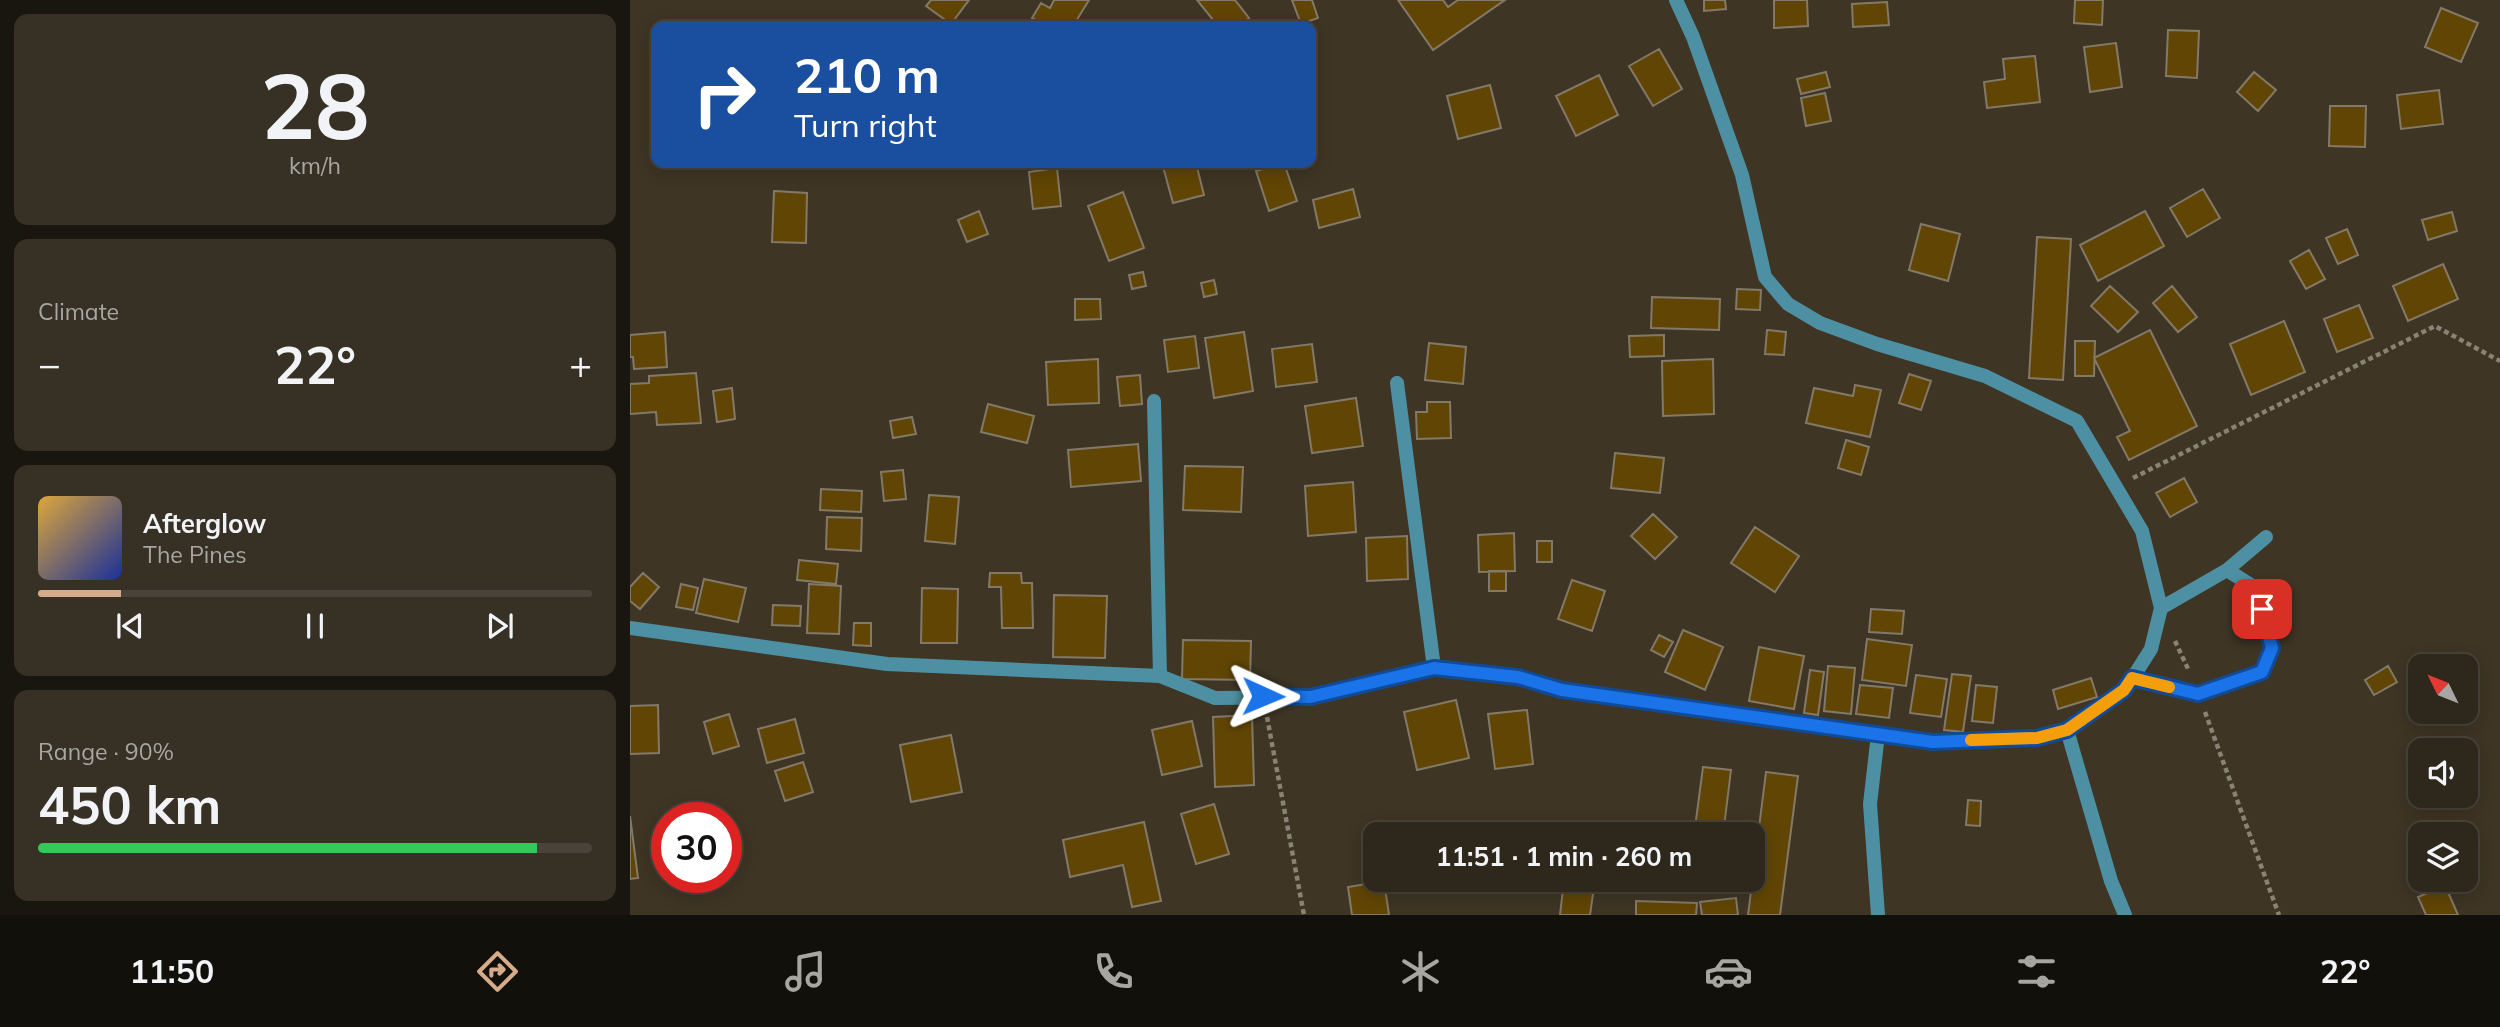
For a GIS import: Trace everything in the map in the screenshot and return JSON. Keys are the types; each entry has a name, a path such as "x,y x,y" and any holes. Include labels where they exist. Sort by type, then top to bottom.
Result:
{"street":[{"path":"630,628 887,664 1024,673 1160,676 1215,698 1310,697 1434,668 1518,677 1562,690 1933,742 2037,738 2067,730 2124,690 2151,649 2161,608 2142,531 2077,421 1985,376 1877,344 1820,323 1788,304 1765,277 1742,175 1693,37 1676,0"},
{"path":"1397,383 1434,668"},
{"path":"1154,401 1160,676"},
{"path":"2161,608 2227,570 2266,537"},
{"path":"2132,678 2198,694 2262,672 2272,648 2257,589 2227,570"},
{"path":"2067,730 2111,881 2125,915"},
{"path":"1878,734 1870,804 1878,915"}],"path":[{"path":"2116,487 2435,326 2500,361"},
{"path":"2161,608 2198,694 2278,915"},
{"path":"1263,696 1304,915"}],"building":[{"path":"931,0 969,0 953,21 947,21 926,6"},
{"path":"1054,0 1089,0 1076,21 1038,21 1032,18 1041,3 1050,8"},
{"path":"1197,0 1235,0 1249,18 1245,21 1214,21"},
{"path":"1292,0 1312,0 1318,18 1300,21"},
{"path":"1398,0 1443,0 1448,7 1458,0 1505,0 1433,50"},
{"path":"1704,0 1725,0 1726,9 1704,11"},
{"path":"1774,0 1807,0 1808,26 1774,28"},
{"path":"2075,0 2103,0 2102,25 2074,23"},
{"path":"1887,2 1889,25 1853,27 1852,4"},
{"path":"2441,8 2478,23 2461,62 2425,47"},
{"path":"2168,30 2199,31 2197,78 2166,76"},
{"path":"2116,43 2122,87 2090,92 2084,47"},
{"path":"1659,49 1682,89 1653,106 1629,66"},
{"path":"2035,56 2040,102 1987,108 1984,82 2005,79 2003,59"},
{"path":"1826,72 1830,87 1801,94 1797,79"},
{"path":"2254,72 2276,90 2258,111 2237,92"},
{"path":"1599,75 1618,115 1576,136 1556,96"},
{"path":"1490,85 1501,128 1458,139 1447,96"},
{"path":"2439,90 2443,124 2401,129 2397,95"},
{"path":"1825,93 1831,121 1806,126 1801,98"},
{"path":"2330,106 2366,106 2365,147 2329,146"},
{"path":"1057,168 1061,206 1033,209 1029,172"},
{"path":"1163,168 1197,168 1204,195 1173,203"},
{"path":"1286,168 1297,201 1269,211 1256,171"},
{"path":"1353,189 1360,217 1319,228 1313,200"},
{"path":"2203,189 2220,218 2187,237 2170,208"},
{"path":"774,191 807,193 806,243 772,242"},
{"path":"1123,192 1144,248 1109,261 1088,206"},
{"path":"979,211 988,234 967,242 958,220"},
{"path":"2145,211 2164,246 2098,281 2080,245"},
{"path":"2452,212 2457,231 2428,240 2422,220"},
{"path":"1921,224 1960,234 1948,281 1909,270"},
{"path":"2347,229 2358,255 2338,264 2326,238"},
{"path":"2037,237 2071,239 2063,380 2029,378"},
{"path":"2309,250 2325,279 2306,289 2290,261"},
{"path":"2443,264 2458,299 2408,321 2393,286"},
{"path":"1143,272 1146,286 1132,289 1129,275"},
{"path":"1214,280 1217,294 1204,297 1201,283"},
{"path":"2110,286 2138,312 2118,332 2091,306"},
{"path":"2172,286 2197,317 2178,332 2153,303"},
{"path":"1737,289 1761,290 1760,310 1736,309"},
{"path":"1652,297 1720,299 1719,330 1651,328"},
{"path":"1075,299 1100,299 1101,319 1075,320"},
{"path":"2359,305 2373,338 2337,352 2324,319"},
{"path":"2284,321 2305,372 2251,395 2230,344"},
{"path":"1767,330 1786,332 1784,355 1765,354"},
{"path":"2150,330 2197,426 2129,460 2117,437 2130,431 2094,358"},
{"path":"665,332 667,367 634,369 633,357 630,357 630,335"},
{"path":"1244,332 1253,391 1214,398 1205,338"},
{"path":"1664,335 1664,356 1630,357 1629,336"},
{"path":"1195,336 1199,368 1168,372 1164,340"},
{"path":"2075,341 2095,341 2094,376 2075,376"},
{"path":"1429,343 1466,347 1463,384 1425,380"},
{"path":"1312,344 1317,382 1276,387 1272,349"},
{"path":"1098,359 1099,403 1048,405 1046,362"},
{"path":"1713,359 1714,414 1663,416 1662,361"},
{"path":"696,373 701,423 657,425 656,412 630,414 630,384 649,383 649,376"},
{"path":"1909,374 1931,381 1921,410 1899,403"},
{"path":"1140,375 1142,404 1120,406 1117,377"},
{"path":"1855,385 1881,390 1870,437 1806,423 1814,388 1853,396"},
{"path":"732,388 735,419 717,422 713,391"},
{"path":"1356,398 1363,446 1312,453 1305,406"},
{"path":"1427,402 1450,402 1451,438 1417,439 1416,412 1427,412"},
{"path":"988,404 1034,416 1027,443 981,432"},
{"path":"912,417 916,434 893,438 890,421"},
{"path":"1846,440 1869,447 1861,475 1838,468"},
{"path":"1138,444 1141,481 1071,487 1068,450"},
{"path":"1615,453 1664,458 1660,493 1611,488"},
{"path":"1185,466 1243,467 1241,512 1183,510"},
{"path":"903,470 906,499 884,501 881,472"},
{"path":"2184,478 2197,502 2170,517 2156,493"},
{"path":"1353,482 1356,532 1308,536 1305,486"},
{"path":"821,489 862,491 861,512 820,510"},
{"path":"929,495 959,497 955,544 925,541"},
{"path":"1653,514 1677,537 1655,559 1631,536"},
{"path":"827,517 862,518 861,551 826,549"},
{"path":"1755,527 1799,556 1775,592 1731,563"},
{"path":"1514,533 1515,571 1479,572 1478,535"},
{"path":"1407,536 1408,579 1367,581 1366,538"},
{"path":"1537,541 1552,541 1552,562 1537,562"},
{"path":"799,560 838,564 836,584 797,580"},
{"path":"1489,571 1506,571 1506,591 1489,591"},
{"path":"643,573 659,587 640,609 630,601 630,587"},
{"path":"990,573 1021,573 1022,583 1032,583 1033,628 1002,628 1001,587 989,587"},
{"path":"704,579 746,588 738,622 696,613"},
{"path":"1572,580 1605,591 1592,631 1558,619"},
{"path":"681,584 698,588 693,610 676,607"},
{"path":"809,584 841,586 839,634 807,633"},
{"path":"922,588 958,589 957,643 921,643"},
{"path":"1054,595 1107,596 1105,658 1053,657"},
{"path":"773,605 801,606 800,626 772,625"},
{"path":"1871,609 1904,611 1902,634 1869,632"},
{"path":"854,623 871,623 871,646 853,645"},
{"path":"1683,630 1723,647 1705,690 1665,672"},
{"path":"1659,635 1673,642 1664,657 1651,650"},
{"path":"1867,639 1912,645 1906,686 1862,680"},
{"path":"1183,640 1251,641 1250,680 1182,679"},
{"path":"1759,647 1804,656 1794,709 1749,701"},
{"path":"1828,666 1855,668 1851,714 1824,711"},
{"path":"2388,666 2397,682 2374,695 2365,680"},
{"path":"1810,670 1824,672 1818,715 1804,713"},
{"path":"1952,674 1971,676 1963,732 1944,730"},
{"path":"1916,675 1947,679 1941,717 1910,713"},
{"path":"2091,678 2097,697 2058,709 2053,690"},
{"path":"1860,685 1893,688 1889,718 1856,714"},
{"path":"1976,685 1997,687 1993,723 1972,721"},
{"path":"1456,700 1469,758 1417,770 1404,712"},
{"path":"658,705 659,753 630,754 630,706"},
{"path":"1527,710 1533,764 1495,769 1488,714"},
{"path":"729,714 739,746 713,754 704,722"},
{"path":"1252,715 1254,785 1215,787 1213,717"},
{"path":"795,719 804,753 767,763 758,729"},
{"path":"1192,721 1202,766 1162,775 1152,730"},
{"path":"951,735 962,792 911,802 900,745"},
{"path":"803,762 813,792 785,801 775,771"},
{"path":"1703,767 1731,770 1725,822 1696,822"},
{"path":"1766,772 1798,776 1780,915 1748,915 1751,892 1765,892 1765,822 1760,822"},
{"path":"1968,800 1981,801 1980,826 1966,825"},
{"path":"1214,804 1229,854 1196,864 1181,814"},
{"path":"630,816 638,878 630,879"},
{"path":"1144,822 1161,901 1132,907 1123,865 1070,877 1063,840"},
{"path":"1363,884 1363,892 1386,892 1389,915 1352,915 1348,887"},
{"path":"1563,892 1593,892 1590,915 1560,915"},
{"path":"2429,892 2448,892 2458,915 2426,915 2418,897"},
{"path":"1736,898 1738,915 1702,915 1700,902"},
{"path":"1636,901 1697,903 1696,915 1636,915"}],"slow traffic":[{"path":"1971,740 2037,738 2067,730 2124,690 2132,678 2169,687"}],"route":[{"path":"1263,696 1310,697 1434,668 1518,677 1562,690 1933,742 2037,738 2067,730 2124,690 2132,678 2198,694 2262,672 2272,648 2262,609"}]}
